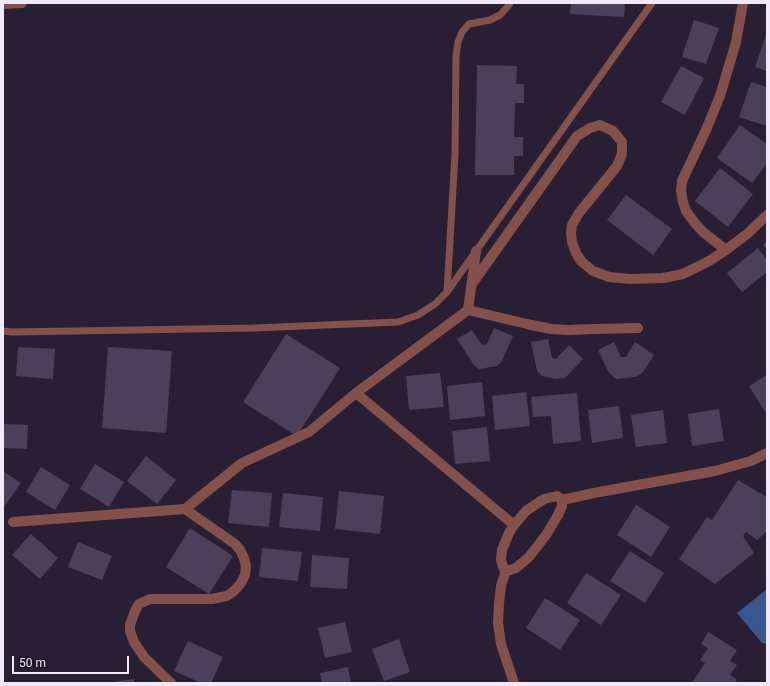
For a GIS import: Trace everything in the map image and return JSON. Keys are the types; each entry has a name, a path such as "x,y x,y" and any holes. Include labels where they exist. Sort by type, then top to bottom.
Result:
{"street":[{"path":"3,4 22,3"},
{"path":"726,250 703,232 694,222 686,211 681,191 682,181 720,96 736,42 743,3"},
{"path":"472,284 577,136 590,128 600,125 613,131 622,142 622,154 617,166 579,214 572,225 571,233 572,242 576,253 581,261 594,271 609,277 630,279 663,278 683,274 710,261 726,250 748,234 767,215"},
{"path":"13,522 185,509 242,463 309,432 356,393 468,310 476,252"},
{"path":"468,310 551,329 638,328"},
{"path":"356,393 514,525"},
{"path":"562,500 715,471 751,461 767,453"},
{"path":"506,570 503,567 501,560 502,550 514,525 526,511 544,499 557,496 562,500"},
{"path":"506,570 516,568 536,548 558,515 562,506 562,500"},
{"path":"171,683 144,657 134,642 130,631 130,625 139,604 150,599 212,599 227,596 241,583 245,575 246,566 242,554 234,544 185,509"},
{"path":"506,570 501,586 498,623 501,644 514,683"}],"lane":[{"path":"447,292 455,154 456,56 458,42 462,32 469,24 490,20 500,15 510,3"},
{"path":"3,331 254,328 398,322 418,316 435,304 447,292 652,3"}],"water":[{"path":"767,589 767,644 762,643 737,613"}],"building":[{"path":"571,3 625,3 624,17 570,14"},
{"path":"694,20 719,28 706,64 682,57"},
{"path":"767,32 767,71 755,67"},
{"path":"477,65 517,66 516,84 524,84 524,103 515,103 514,137 523,137 523,156 514,156 514,175 475,175"},
{"path":"681,66 704,78 685,115 661,102"},
{"path":"751,82 767,87 767,126 739,117"},
{"path":"740,125 767,144 767,163 752,183 717,158"},
{"path":"720,168 753,194 728,227 695,201"},
{"path":"626,195 672,229 653,255 607,220"},
{"path":"767,240 767,249 763,245"},
{"path":"758,248 767,260 767,272 742,292 727,273"},
{"path":"494,328 513,336 502,361 497,366 479,369 474,365 457,339 472,330 482,345 487,344"},
{"path":"286,334 340,368 297,436 243,402"},
{"path":"548,339 552,358 556,359 569,345 583,359 565,378 556,379 542,376 537,371 531,342"},
{"path":"614,342 621,357 626,357 635,342 654,355 643,372 636,377 616,379 609,373 598,350"},
{"path":"18,347 55,349 53,379 16,376"},
{"path":"108,347 172,351 166,433 102,428"},
{"path":"440,373 444,407 409,410 406,376"},
{"path":"767,375 767,415 749,386"},
{"path":"482,382 485,416 450,420 447,386"},
{"path":"526,392 530,426 495,430 492,396"},
{"path":"577,393 581,441 553,444 551,416 533,417 531,397"},
{"path":"619,406 623,438 592,443 588,410"},
{"path":"719,409 724,441 692,446 688,414"},
{"path":"663,410 667,443 636,447 631,415"},
{"path":"3,424 28,425 27,449 3,448"},
{"path":"487,427 490,461 455,464 452,431"},
{"path":"146,456 176,480 157,504 127,481"},
{"path":"95,464 124,482 109,507 80,489"},
{"path":"41,467 70,485 55,510 26,492"},
{"path":"3,471 21,483 3,508"},
{"path":"738,480 767,497 767,531 757,540 746,532 743,536 754,553 715,584 679,559 707,517 712,520"},
{"path":"232,490 272,493 269,527 228,523"},
{"path":"339,491 384,496 380,534 335,529"},
{"path":"283,493 323,497 320,531 279,527"},
{"path":"636,505 670,527 651,557 617,535"},
{"path":"190,528 233,556 209,594 166,567"},
{"path":"31,534 58,558 40,579 12,555"},
{"path":"78,542 112,556 102,580 68,567"},
{"path":"262,548 302,552 298,581 259,577"},
{"path":"630,551 664,573 645,603 610,581"},
{"path":"312,555 349,558 347,589 310,587"},
{"path":"586,573 621,595 601,625 567,603"},
{"path":"545,598 580,620 560,650 526,628"},
{"path":"345,622 352,652 325,658 318,628"},
{"path":"708,632 737,650 730,661 737,665 730,675 737,680 734,683 692,683 705,663 700,660 708,648 701,644"},
{"path":"399,639 410,672 384,681 372,649"},
{"path":"188,641 223,657 211,683 201,683 174,671"},
{"path":"348,667 351,683 322,683 320,673"},
{"path":"134,679 134,683 113,683 113,682"}]}
